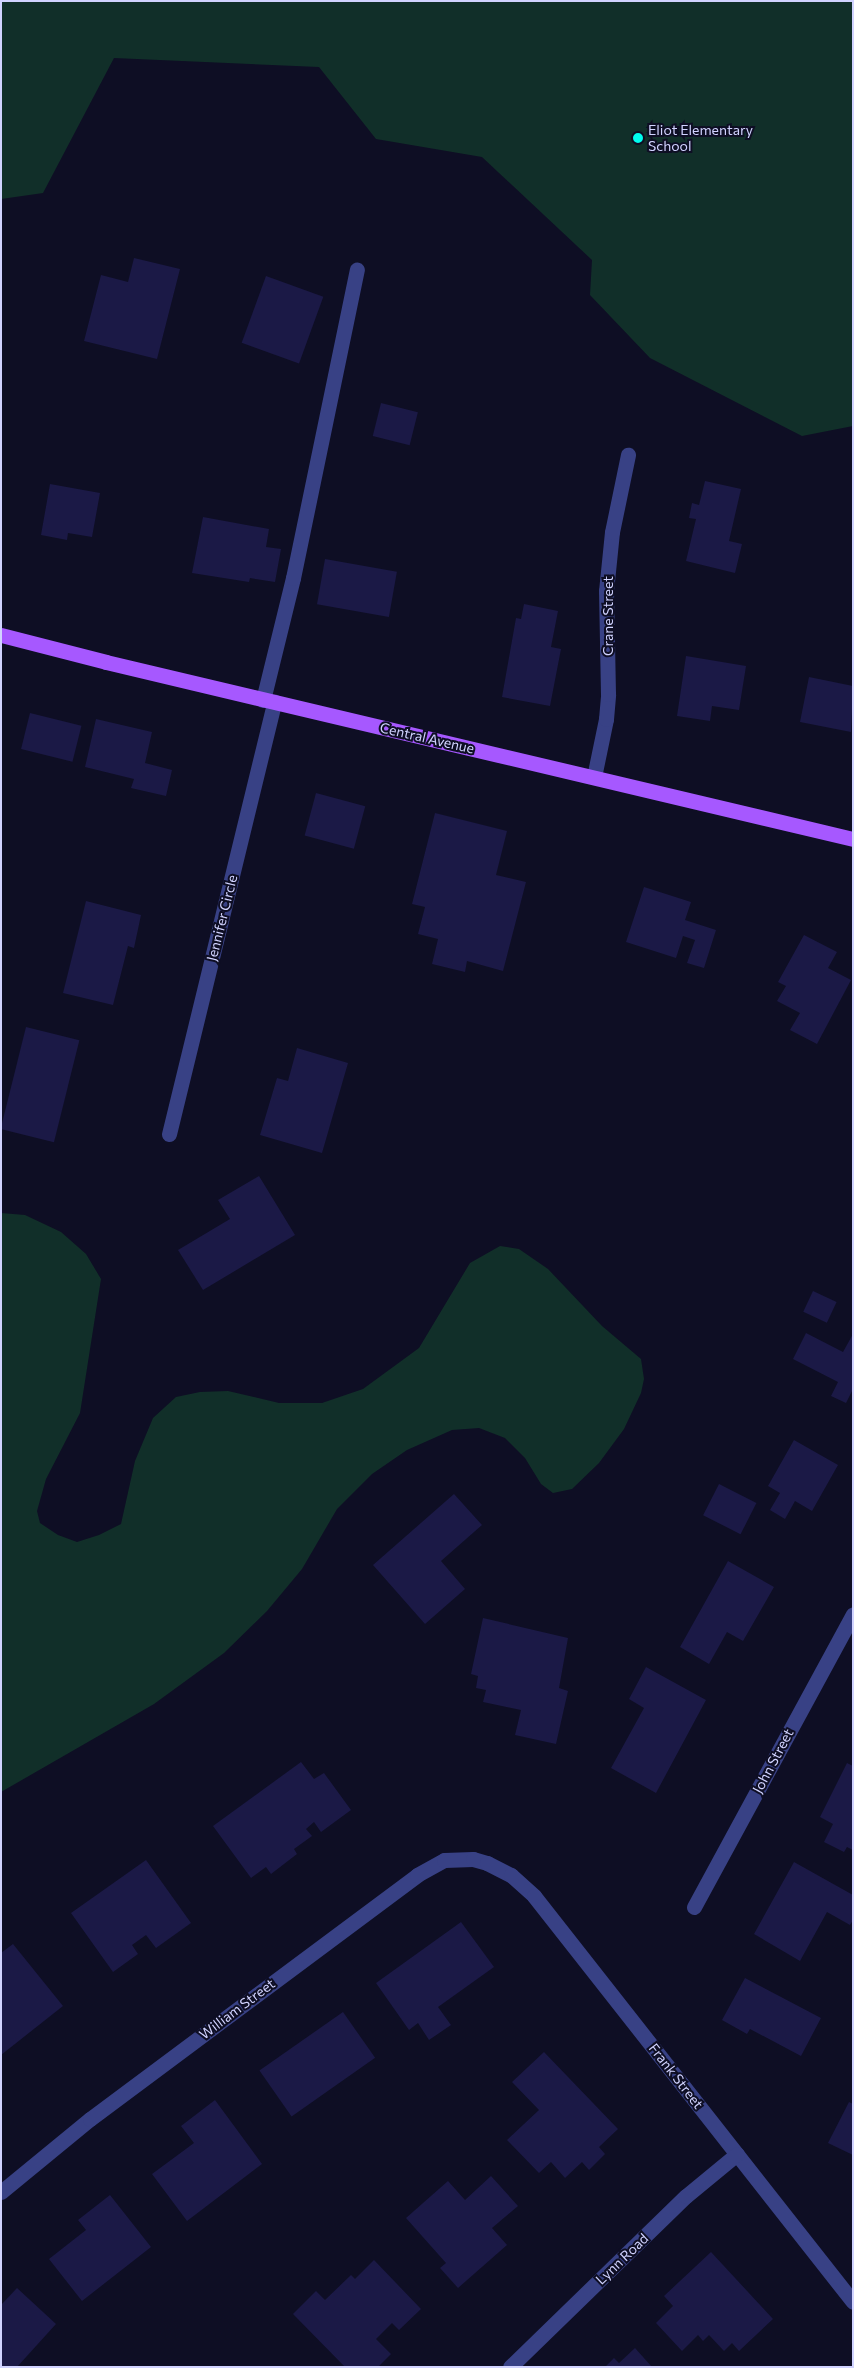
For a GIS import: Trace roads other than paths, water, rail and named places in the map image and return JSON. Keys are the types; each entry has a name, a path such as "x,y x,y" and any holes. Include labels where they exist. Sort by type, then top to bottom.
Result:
{"main road":[{"name":"Central Avenue","path":"1,635 269,701 853,839"}],"street":[{"name":"Jennifer Circle","path":"169,1134 269,701 357,270"},
{"name":"Crane Street","path":"594,777 606,719 608,694 606,591 612,532 628,455"},
{"name":"John Street","path":"694,1907 853,1614"},
{"name":"William Street","path":"1,2192 90,2119 417,1875 444,1860 458,1858 487,1863"},
{"name":"Frank Street","path":"487,1863 511,1876 534,1896 853,2302"},
{"name":"Lynn Road","path":"510,2367 686,2196 737,2154"}],"place":[{"name":"Eliot Elementary School","path":"638,138"}]}
